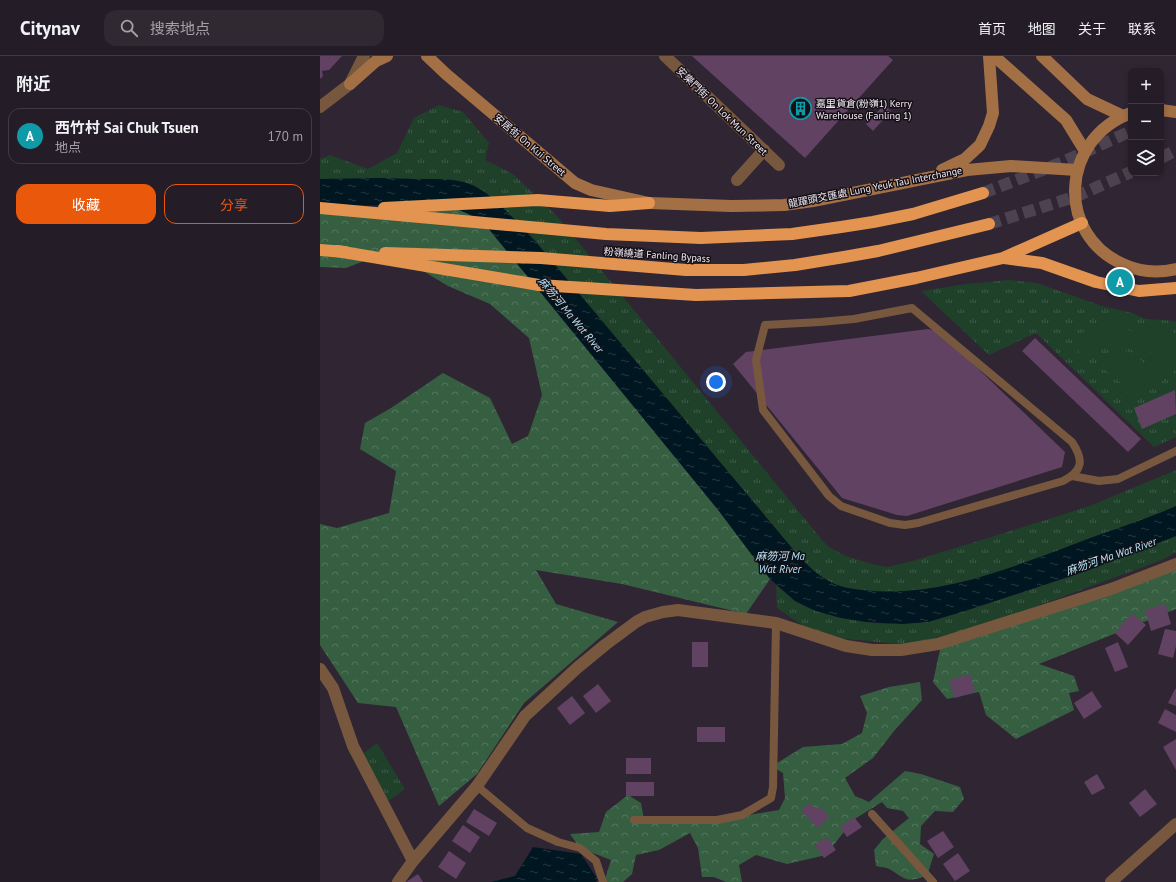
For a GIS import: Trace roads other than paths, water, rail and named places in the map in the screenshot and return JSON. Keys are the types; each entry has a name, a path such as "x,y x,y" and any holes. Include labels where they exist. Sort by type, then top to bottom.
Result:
{"highway":[{"name":"粉嶺繞道 Fanling Bypass","path":"320,208 606,234 701,238 792,234 873,222 913,214 983,193"},
{"path":"338,210 538,200 610,206 649,203"},
{"path":"337,252 538,285 696,295 849,291 916,278 1002,258 1082,223"},
{"name":"粉嶺繞道 Fanling Bypass","path":"320,250 337,252 541,258 692,270 744,270 795,265 851,256 989,224"},
{"path":"1002,258 1042,263 1096,282 1139,291 1176,288"}],"main road":[{"path":"350,84 376,61 387,56"},
{"name":"安居街 On Kui Street","path":"427,56 446,74 575,183 591,190 649,203"},
{"path":"930,176 964,159 980,144 989,126 993,113 989,56"},
{"path":"994,56 1066,120 1085,151"},
{"path":"1042,56 1087,99 1127,115"},
{"path":"1164,110 1176,112"},
{"path":"1127,115 1112,122 1101,130 1085,151 1077,170 1075,183 1077,210 1088,235 1107,256 1119,263 1146,271 1176,269"},
{"name":"龍躍頭交匯處 Lung Yeuk Tau Interchange","path":"649,203 731,206 784,205 812,201 930,176 967,170 1011,166 1077,170"}],"street":[{"path":"320,107 350,84 364,56"},
{"name":"安樂門街 On Lok Mun Street","path":"665,56 779,165"},
{"path":"737,180 764,150"},
{"path":"398,882 413,861 477,786 526,716 576,668 622,632 645,617 678,610 776,623 836,644 859,649 889,651 914,649 938,644 1111,589 1176,564"},
{"path":"320,669 333,688 353,746 413,861"},
{"path":"1111,882 1176,824"}],"lane":[{"path":"1072,476 1078,469 1080,459 1072,442 912,308 854,319 765,325 756,360 763,410 829,496 841,506 890,523 905,525 918,523 1063,481 1072,476 1098,481 1118,479 1176,451"},
{"path":"634,820 717,820 742,815 772,798 776,623"},
{"path":"477,786 527,828 558,842 580,848 596,860 603,882"},
{"path":"872,814 933,882"}],"water":[{"name":"麻笏河 Ma Wat River","path":"320,179 440,179 460,181 481,190 498,203 536,242 797,554 816,573 833,583 844,587 873,591 928,589 954,584 981,577 1034,559 1142,520 1176,506 1176,536 1089,570 928,622 902,624 866,622 841,618 807,607 795,601 770,579 719,511 488,228 479,219 454,208 423,205 320,206"},
{"path":"533,847 581,854 598,880 595,882 491,882 515,876"}],"tunnel":[{"path":"983,193 1063,162 1128,132"},
{"path":"1164,156 1176,150"},
{"path":"989,224 1077,196 1128,173"}],"place":[{"name":"嘉里貨倉(粉嶺1) Kerry Warehouse (Fanling 1)","path":"800,109"},
{"name":"西竹村 Sai Chuk Tsuen","path":"1120,282"}]}
